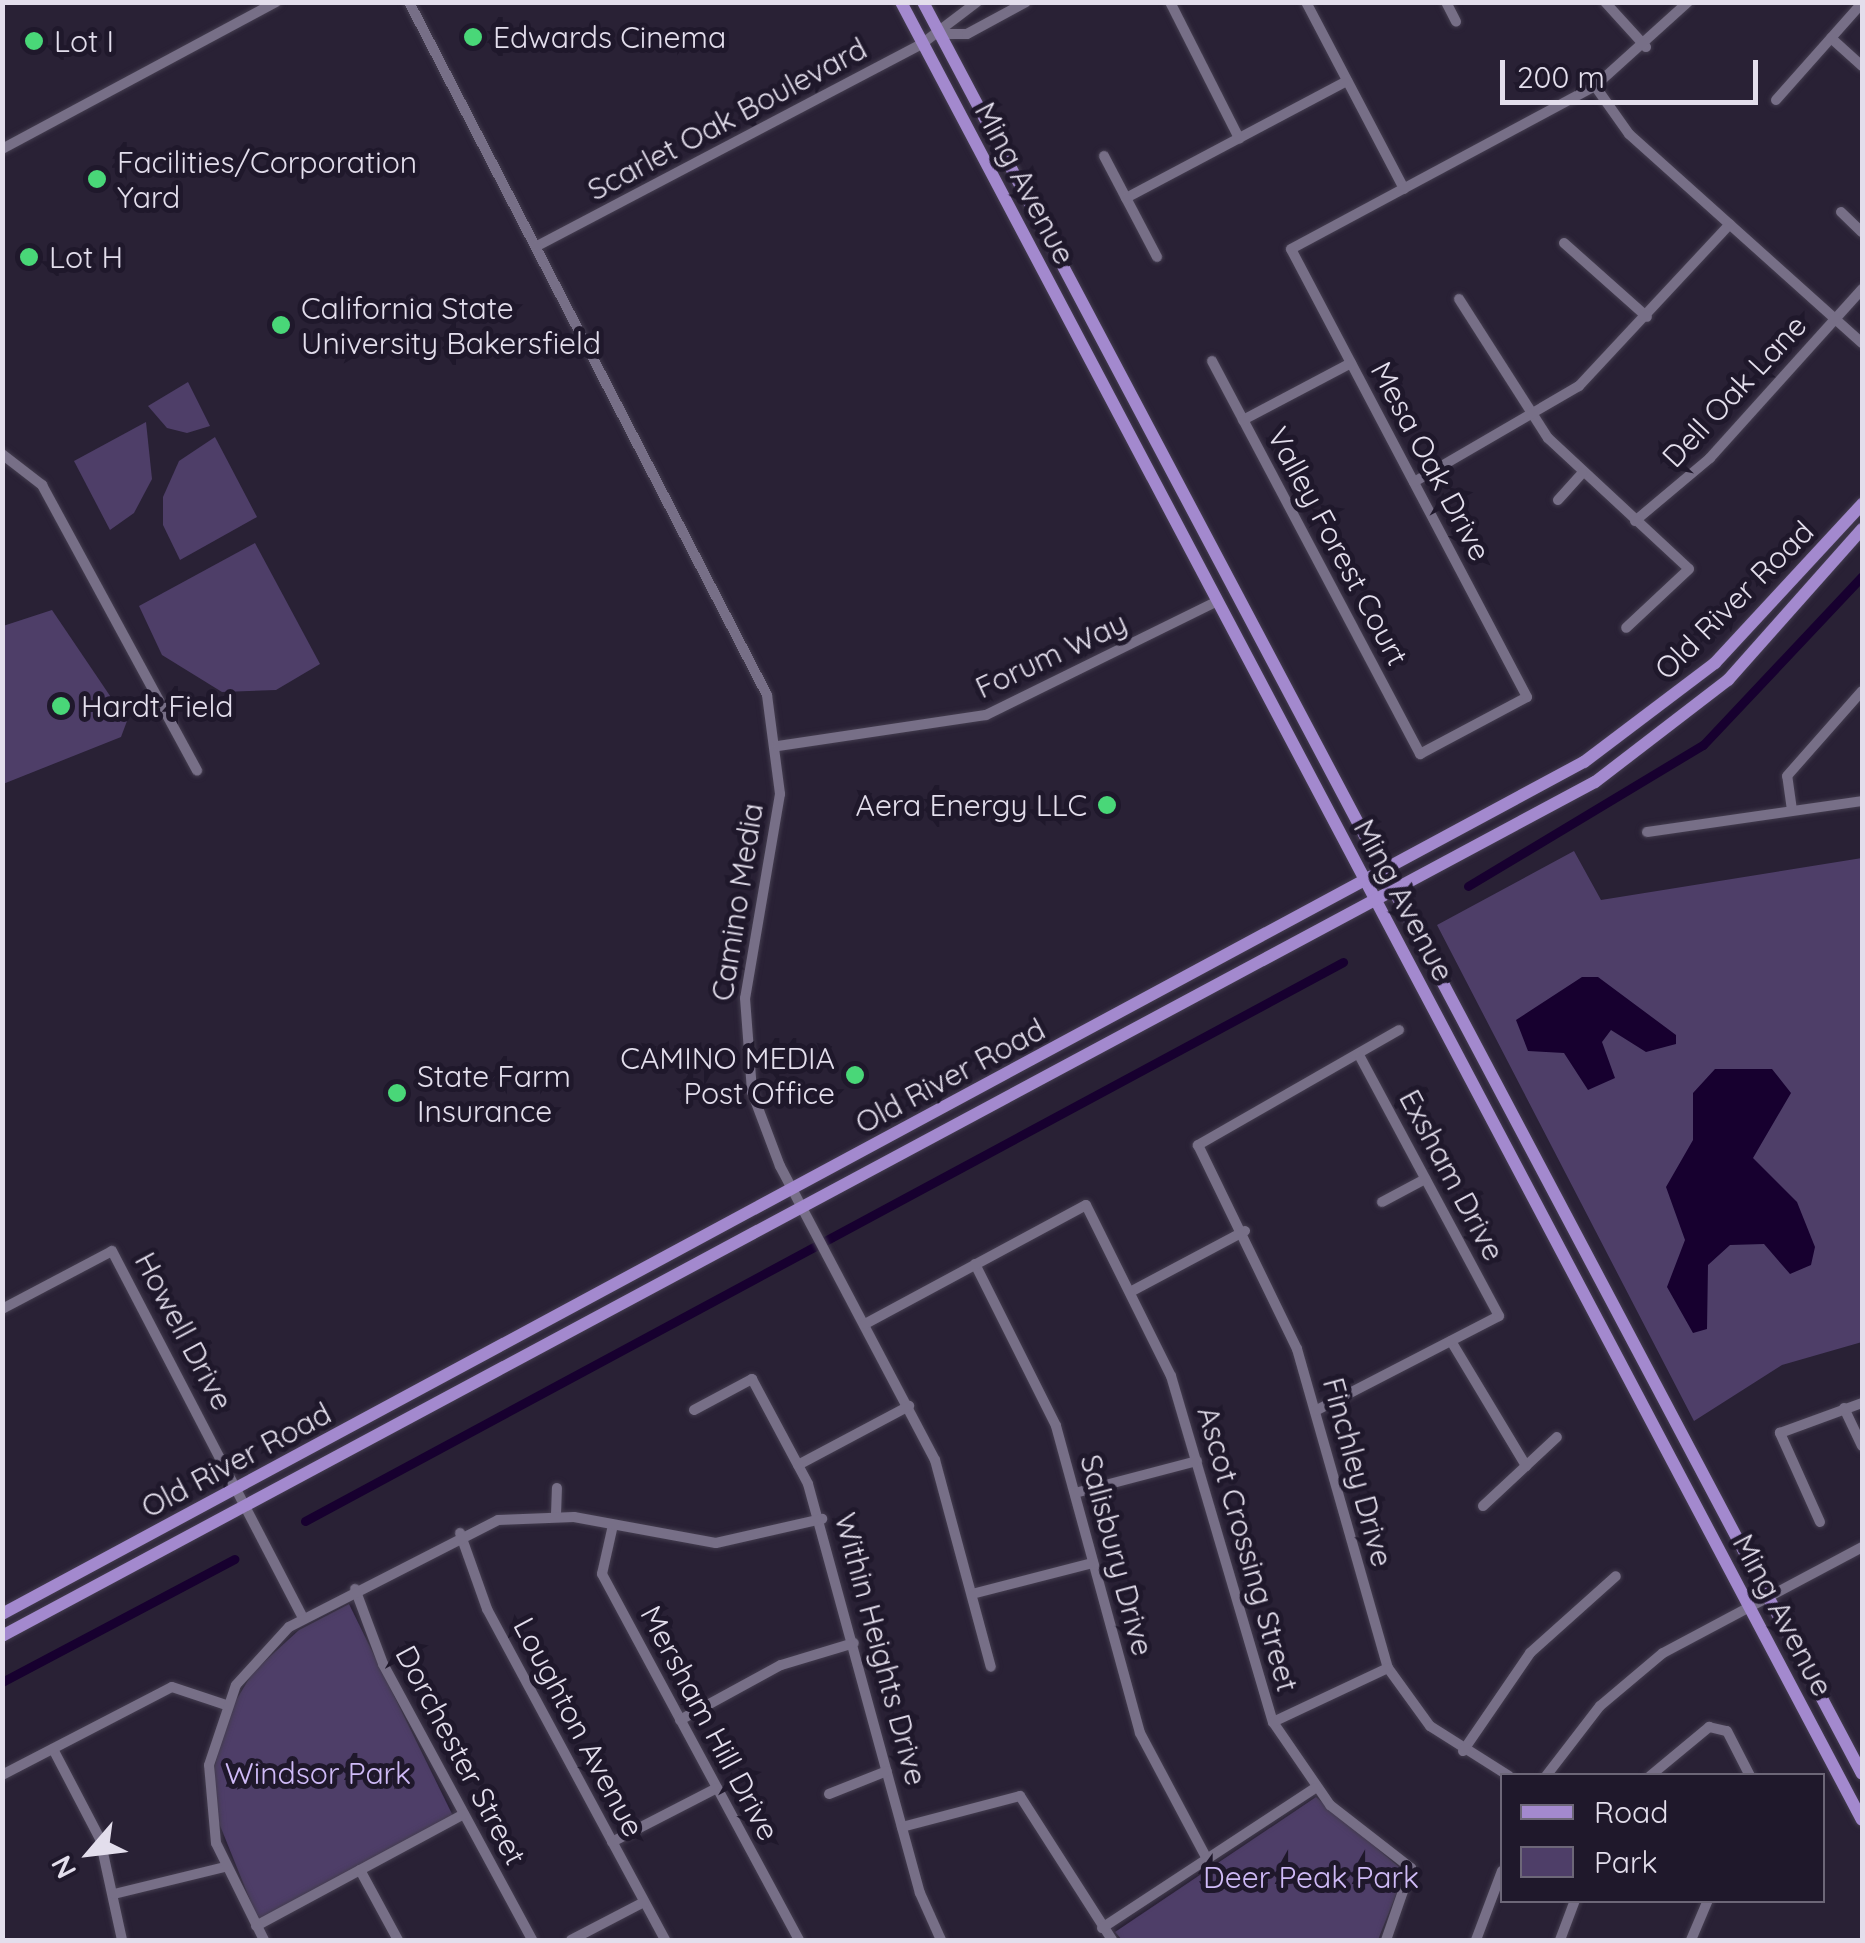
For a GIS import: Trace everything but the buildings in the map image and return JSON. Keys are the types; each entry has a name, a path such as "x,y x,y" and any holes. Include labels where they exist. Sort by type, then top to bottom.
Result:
{"main road":[{"name":"Ming Avenue","path":"901,2 1862,1820"},
{"name":"Ming Avenue","path":"923,2 1862,1774"},
{"name":"Old River Road","path":"2,1614 1366,881 1652,716 1744,634 1862,504"},
{"name":"Old River Road","path":"2,1636 1394,894 1594,782 1686,718 1862,529"},
{"path":"2,1627 26,1615 29,1600"}],"street":[{"path":"2,149 276,2"},
{"name":"Camino Media","path":"409,2 750,650 778,746 778,820 744,1032 760,1118 793,1189 909,1406 939,1472 991,1667"},
{"name":"Scarlet Oak Boulevard","path":"537,246 923,43 978,2"},
{"name":"Scarlet Oak Boulevard","path":"939,34 966,34 1026,2"},
{"path":"1170,2 1239,138"},
{"path":"1306,2 1404,189 1595,86 1646,47 1688,2"},
{"path":"1446,2 1456,22"},
{"path":"1605,2 1646,47"},
{"path":"1776,100 1862,3"},
{"path":"1831,38 1862,66"},
{"path":"1126,198 1347,81"},
{"path":"1595,86 1629,134 1862,343"},
{"path":"1104,156 1157,257"},
{"name":"Mesa Oak Drive","path":"1404,189 1290,249 1527,697"},
{"path":"1841,212 1862,232"},
{"path":"1414,482 1532,419 1647,318 1730,224"},
{"path":"1564,243 1647,318"},
{"name":"Dell Oak Lane","path":"1635,521 1710,458 1862,289"},
{"path":"1460,298 1532,419 1582,474 1689,569 1626,628"},
{"name":"Valley Forest Court","path":"1212,361 1420,754 1527,697"},
{"path":"1244,420 1351,363"},
{"path":"2,454 42,485 197,771"},
{"path":"1558,500 1582,474"},
{"name":"Forum Way","path":"778,746 984,716 1218,602"},
{"path":"1792,810 1787,776 1862,692"},
{"path":"1647,832 1862,801"},
{"path":"1360,1058 1399,1030"},
{"name":"Finchley Drive","path":"1360,1058 1198,1144 1245,1231 1315,1411 1388,1668 1416,1711 1463,1751 1503,1773"},
{"name":"Exsham Drive","path":"1360,1058 1499,1316 1451,1342"},
{"path":"1382,1202 1425,1178"},
{"name":"Ascot Crossing Street","path":"975,1264 1086,1205 1132,1292 1197,1461 1273,1722 1315,1788 1411,1868 1386,1940"},
{"path":"1132,1292 1245,1231"},
{"name":"Howell Drive","path":"2,1310 112,1250 240,1486 303,1618"},
{"path":"864,1324 975,1264"},
{"name":"Salisbury Drive","path":"975,1264 1044,1397 1075,1493 1140,1733 1206,1859"},
{"path":"1315,1411 1451,1342 1526,1466"},
{"name":"Within Heights Drive","path":"694,1410 752,1379 798,1465 822,1519 902,1828 942,1940"},
{"path":"1820,1522 1780,1433 1862,1404"},
{"path":"798,1465 909,1406"},
{"path":"1844,1408 1862,1446"},
{"path":"1484,1506 1557,1437"},
{"path":"1075,1493 1197,1461"},
{"path":"556,1515 557,1488"},
{"path":"264,1940 225,1867 208,1786 226,1705 258,1655 303,1618 460,1533 556,1515 716,1542 822,1519"},
{"name":"Mersham Hill Drive","path":"613,1525 602,1574 799,1940"},
{"name":"Loughton Avenue","path":"460,1533 487,1608 665,1940"},
{"path":"1548,1773 1619,1687 1749,1606 1862,1547"},
{"path":"972,1594 1093,1562"},
{"path":"1463,1751 1530,1653 1616,1576"},
{"name":"Dorchester Street","path":"355,1589 383,1664 532,1940"},
{"path":"680,1720 782,1665 854,1644"},
{"path":"1273,1722 1388,1668"},
{"path":"2,1775 172,1687 226,1705"},
{"path":"1654,1773 1718,1728 1748,1773"},
{"path":"53,1749 100,1839 122,1940"},
{"path":"829,1794 887,1771"},
{"path":"612,1842 716,1788"},
{"path":"1102,1928 1315,1788"},
{"path":"902,1828 1020,1796 1112,1940"},
{"path":"256,1926 464,1814"},
{"path":"114,1894 225,1867"},
{"path":"360,1870 398,1940"},
{"path":"1476,1940 1500,1875"},
{"path":"571,1940 644,1902"},
{"path":"1560,1940 1574,1903"},
{"path":"1691,1940 1707,1903"}],"green space":[{"path":"188,382 210,426 187,433 167,428 148,406"},
{"path":"146,422 152,479 134,513 110,530 74,461"},
{"path":"215,437 257,517 180,560 163,525 163,497 179,461"},
{"path":"255,543 320,664 276,690 222,692 162,655 139,606"},
{"name":"Hardt Field","path":"52,610 127,721 121,737 3,784 3,626"},
{"path":"1574,851 1601,900 1862,858 1862,1342 1782,1365 1694,1421 1437,925"},
{"name":"Windsor Park","path":"349,1604 453,1816 258,1920 215,1813 215,1765 229,1712 253,1672 299,1630"},
{"name":"Deer Peak Park","path":"1316,1797 1405,1872 1378,1940 1122,1940 1115,1932"}],"shaded area":[{"path":"1582,977 1598,977 1676,1035 1676,1044 1646,1052 1611,1030 1602,1042 1615,1078 1588,1090 1564,1053 1528,1051 1516,1020"},
{"path":"1715,1069 1772,1069 1791,1093 1753,1158 1797,1202 1815,1247 1811,1265 1790,1274 1764,1244 1730,1245 1708,1265 1707,1329 1693,1333 1667,1287 1685,1240 1666,1187 1693,1140 1693,1093"}],"waterway":[{"path":"1468,886 1703,745 1862,576"},
{"path":"305,1521 1343,962"},
{"path":"2,1682 234,1559"}],"place":[{"name":"Edwards Cinema","path":"473,37"},
{"name":"Lot I","path":"34,41"},
{"name":"Facilities/Corporation Yard","path":"97,179"},
{"name":"Lot H","path":"29,257"},
{"name":"California State University Bakersfield","path":"281,325"},
{"name":"Hardt Field","path":"61,706"},
{"name":"Aera Energy LLC","path":"1107,805"},
{"name":"CAMINO MEDIA Post Office","path":"855,1075"},
{"name":"State Farm Insurance","path":"397,1093"}]}
